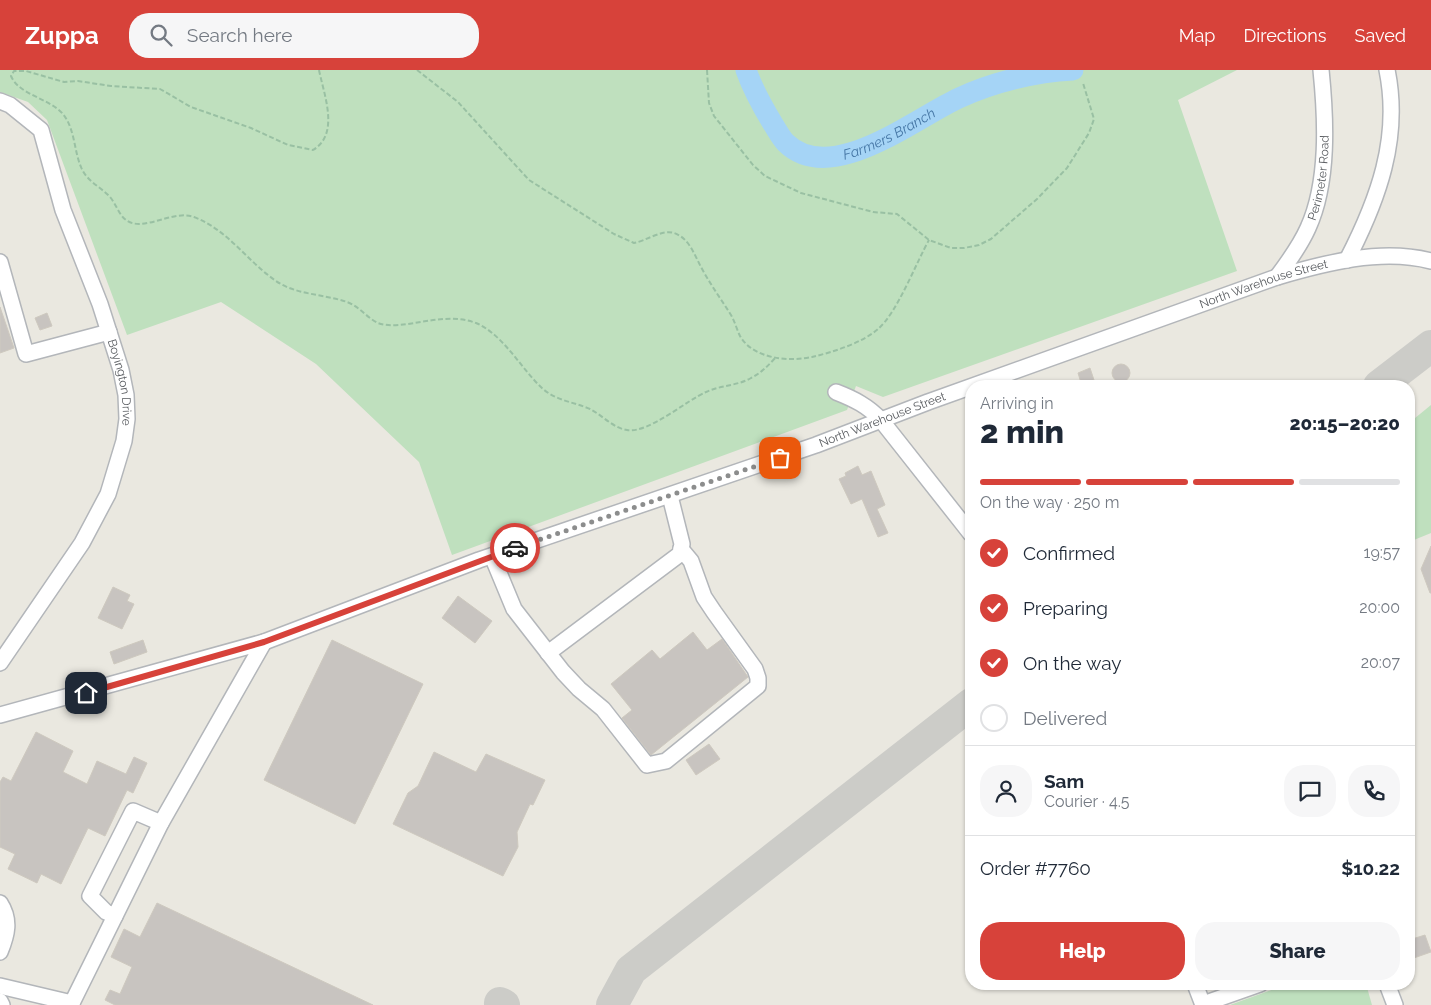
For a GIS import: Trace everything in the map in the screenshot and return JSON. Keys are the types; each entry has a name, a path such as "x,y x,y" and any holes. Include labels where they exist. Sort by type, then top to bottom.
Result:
{"street":[{"name":"Perimeter Road","path":"1277,277 1296,251 1309,227 1318,195 1326,118 1321,70"},
{"path":"1347,260 1376,200 1386,167 1391,126 1392,95 1387,70"},
{"name":"Boyington Drive","path":"0,101 10,105 41,130 63,210 109,332 126,395 127,419 124,440 108,494 82,543 0,663"},
{"name":"North Warehouse Street","path":"992,380 1277,277 1326,263 1389,257 1431,262"},
{"path":"0,262 26,354 109,332"},
{"name":"North Warehouse Street","path":"0,716 264,642 485,558 670,496 965,390"},
{"path":"836,392 852,398 870,409 882,420 965,526"},
{"path":"548,653 680,554 682,544 670,496"},
{"path":"485,558 514,609 548,653 578,689 603,709 647,765 666,761 758,686 755,669 704,596 691,561 681,549"},
{"path":"0,986 72,1004 161,823 264,642"},
{"path":"115,916 106,912 90,896 133,812 161,823"},
{"path":"0,903 8,920 7,936 0,952"},
{"path":"1197,990 1203,1004 1238,990"},
{"path":"1389,990 1395,1005"}],"path":[{"path":"319,70 327,111 328,133 322,145 313,150 288,145 191,107 160,89 112,86 78,81 64,82 26,71 14,71 11,76 14,84 42,99 63,114 71,131 85,176 110,197 125,220 132,224 143,224 180,215 191,216 209,224 274,280 286,287 350,303 380,324 393,325 438,318 474,322 488,330 542,388 553,396 590,409 629,431 642,428 671,414 703,393 740,384 763,371 776,358"},
{"path":"417,70 458,102 520,172 539,187 614,234 634,244 663,233 672,232 683,238 692,248 713,289 735,322 740,336 750,348 776,358 798,360 821,355 867,336 879,328 899,298 929,240"},
{"path":"707,70 709,103 714,116 753,165 765,176 802,193 873,212 897,214 929,240 951,248 979,245 992,239 1053,183 1080,150 1094,119 1083,83"}],"green space":[{"path":"0,70 1237,70 1178,100 1237,271 883,397 856,386 847,410 452,555 419,462 316,364 221,302 127,335 47,120 28,102 0,92"},
{"path":"1431,405 1431,533 1415,540 1415,418"},
{"path":"1271,990 1368,990 1372,1005 1230,1005"}],"building":[{"path":"0,307 14,348 0,353"},
{"path":"47,313 52,326 40,330 35,318"},
{"path":"1117,365 1125,365 1129,369 1129,377 1126,380 1116,380 1113,377 1113,369"},
{"path":"1090,368 1094,380 1080,380 1078,373"},
{"path":"858,466 862,475 871,471 885,505 877,509 888,533 878,537 862,499 851,504 839,479 846,476 845,473"},
{"path":"1431,546 1431,593 1430,593 1421,569"},
{"path":"113,587 130,595 127,601 134,604 122,629 98,618"},
{"path":"458,596 492,621 475,643 442,618"},
{"path":"693,632 707,650 722,639 748,677 651,755 622,718 632,710 611,684 652,650 660,659"},
{"path":"143,640 147,652 114,664 110,652"},
{"path":"332,640 423,684 355,824 264,780"},
{"path":"36,732 73,751 63,772 87,784 97,761 126,774 134,757 147,763 133,793 127,790 105,836 88,828 61,884 41,874 37,883 8,869 15,854 0,847 0,782 3,777 11,781"},
{"path":"709,744 720,759 696,775 686,760"},
{"path":"434,752 476,772 486,754 545,780 533,805 530,804 517,832 518,847 503,876 393,824 408,793 418,786"},
{"path":"157,903 373,1005 115,1005 105,1000 110,990 120,994 132,967 111,957 124,929 140,937"},
{"path":"1425,935 1431,952 1415,958 1415,938"}],"waterway":[{"name":"Farmers Branch","path":"746,70 761,104 786,143 805,155 826,157 849,153 873,144 897,133 941,107 986,87 1029,76 1073,70"}],"taxiway":[{"path":"1387,380 1431,346"},
{"path":"612,1005 631,970 965,709"},
{"path":"500,1003 504,1005"}],"way so far":[{"path":"515,548 780,458"}],"route":[{"path":"86,693 264,642 515,548"}]}
